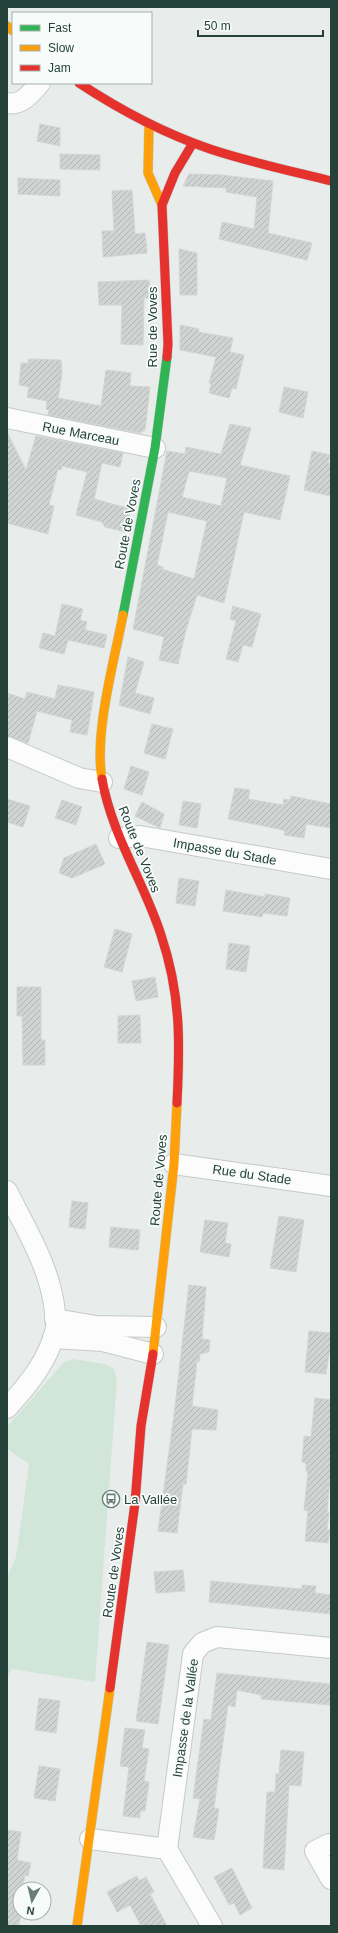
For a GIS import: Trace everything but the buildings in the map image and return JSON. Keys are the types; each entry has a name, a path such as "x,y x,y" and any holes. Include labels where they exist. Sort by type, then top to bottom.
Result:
{"street":[{"path":"7,103 11,104 27,98 39,84"},
{"path":"81,84 149,124 192,143 234,157 331,181"},
{"name":"Rue de Voves","path":"149,124 148,173 162,205 168,344 155,448"},
{"name":"Rue de Voves","path":"162,205 174,173 192,143"},
{"name":"Rue Marceau","path":"7,418 155,448"},
{"name":"Route de Voves","path":"77,1926 135,1503 142,1426 153,1354 174,1164 180,1048 176,999 161,935 119,838 102,782 100,769 102,726 155,448"},
{"path":"7,747 79,778 102,782"},
{"name":"Impasse du Stade","path":"119,838 140,836 331,868"},
{"name":"Rue du Stade","path":"174,1164 331,1186"},
{"path":"7,1191 46,1268 54,1299 55,1328 42,1364 31,1381 7,1408"},
{"path":"55,1328 96,1326 156,1327"},
{"path":"55,1328 153,1354"},
{"name":"Impasse de la Vallée","path":"167,1849 193,1654 202,1643 217,1637 331,1648"},
{"path":"90,1839 167,1849 212,1926"},
{"path":"329,1844 315,1851 331,1880"}],"green space":[{"path":"73,1359 105,1364 114,1369 117,1380 95,1682 12,1669 7,1678 7,1578 16,1557 29,1464 7,1449 7,1427 64,1362"}],"traffic: fast":[{"path":"123,615 155,448 167,357"}],"traffic: slow":[{"path":"7,26 12,30"},
{"path":"149,124 148,173 162,205"},
{"path":"102,779 100,761 103,719 110,675 123,615"},
{"path":"153,1354 174,1164 177,1103"},
{"path":"77,1926 110,1688"}],"traffic: jam":[{"path":"81,84 142,120 193,143 240,158 331,181"},
{"path":"167,357 168,344 162,205 175,173 193,143"},
{"path":"102,779 113,820 154,915 168,957 176,998 178,1019 179,1060 177,1103"},
{"path":"110,1688 135,1503 141,1426 153,1354"}],"place":[{"name":"La Vallée","path":"111,1499"}]}
